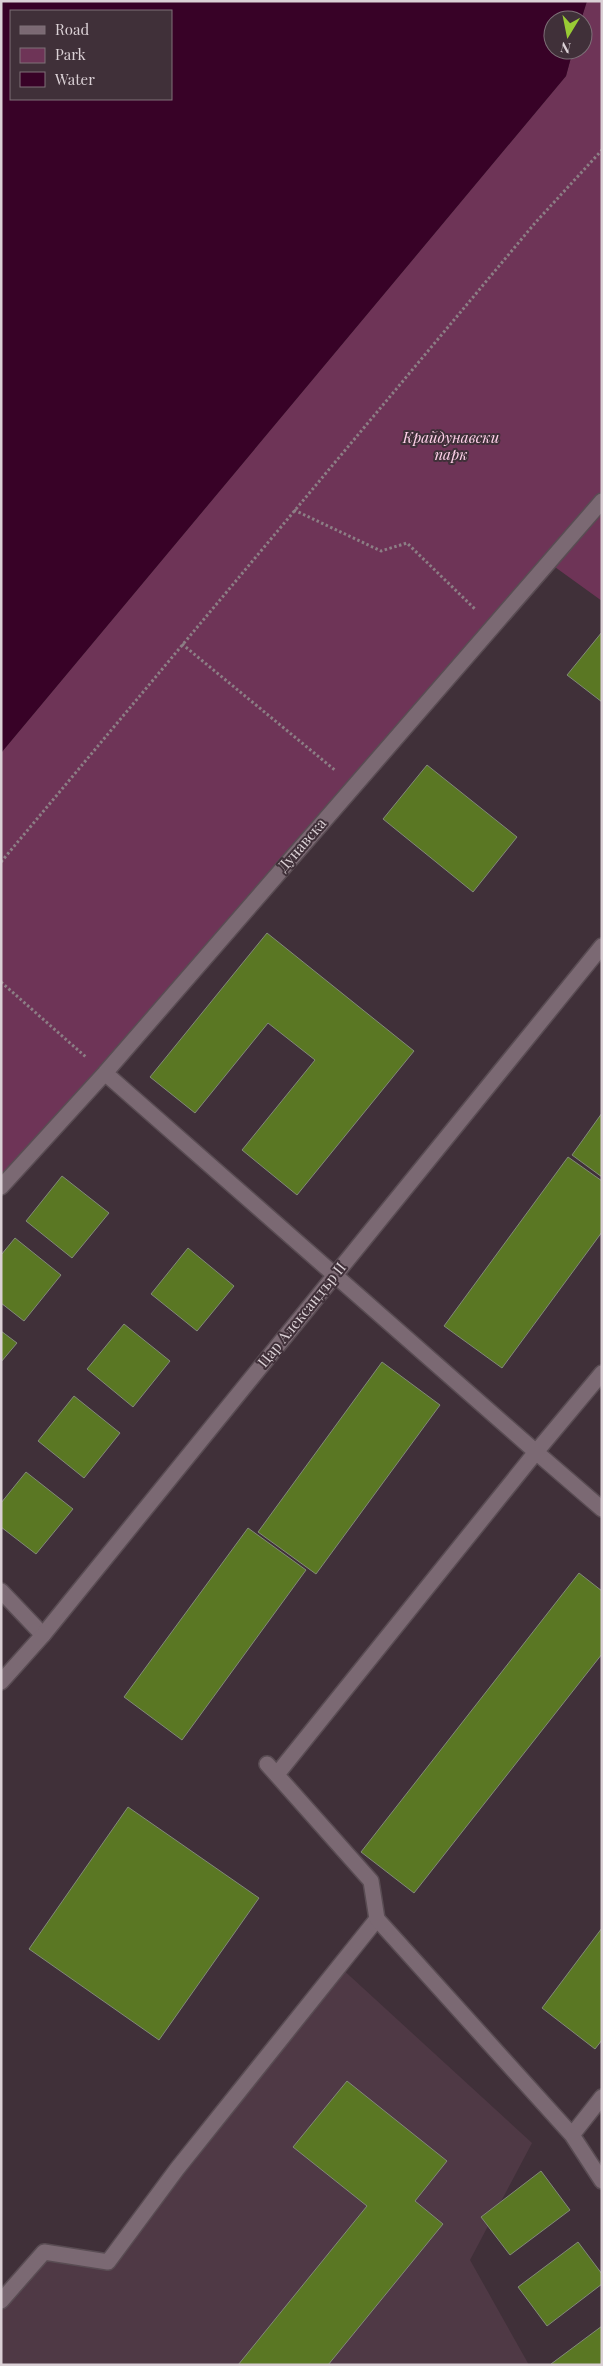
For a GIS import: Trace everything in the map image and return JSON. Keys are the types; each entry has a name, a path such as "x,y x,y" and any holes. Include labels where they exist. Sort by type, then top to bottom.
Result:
{"street":[{"name":"Дунавска","path":"1,1187 105,1073 602,501"},
{"name":"Цар Александър II","path":"1,1682 43,1635 602,946"},
{"path":"105,1073 334,1276 602,1509"},
{"path":"602,1373 272,1769 371,1881 377,1918 572,2135 602,2181"},
{"path":"1,1590 43,1635"},
{"path":"1,2301 44,2252 108,2262 177,2169 377,1918"},
{"path":"572,2135 602,2097"}],"path":[{"path":"1,862 535,223 602,150"},
{"path":"294,510 381,551 407,543 493,626"},
{"path":"182,644 354,786"},
{"path":"1,982 105,1073"}],"shaded area":[{"path":"339,1966 532,2143 470,2260 529,2365 1,2365 1,2301 44,2252 108,2262"}],"green space":[{"name":"Крайдунавски парк","path":"587,1 602,1 602,601 548,562 1,1187 1,753 566,76 570,60 593,60 593,10 584,10"}],"water":[{"path":"1,1 587,1 584,10 543,10 543,60 570,60 566,76 1,753"}],"building":[{"path":"602,632 602,702 567,675"},
{"path":"427,765 517,837 473,892 383,819"},
{"path":"267,933 414,1051 297,1195 242,1150 315,1060 268,1023 195,1113 150,1077"},
{"path":"602,1113 602,1177 572,1155"},
{"path":"568,1157 602,1181 602,1232 502,1368 444,1326"},
{"path":"62,1176 109,1213 72,1258 26,1221"},
{"path":"15,1238 61,1275 24,1321 1,1303 1,1255"},
{"path":"188,1248 234,1286 197,1331 151,1294"},
{"path":"124,1324 170,1361 133,1407 87,1369"},
{"path":"1,1331 17,1343 1,1362"},
{"path":"382,1362 440,1405 316,1574 258,1532"},
{"path":"74,1396 120,1433 84,1478 38,1441"},
{"path":"26,1472 73,1509 36,1554 1,1527 1,1503"},
{"path":"248,1528 306,1570 182,1740 124,1697"},
{"path":"579,1573 602,1591 602,1654 414,1893 361,1852"},
{"path":"128,1807 259,1898 159,2040 29,1949"},
{"path":"602,1928 602,2040 595,2049 542,2008"},
{"path":"347,2081 447,2161 415,2201 443,2224 328,2365 238,2365 367,2206 293,2147"},
{"path":"541,2171 570,2210 510,2255 481,2217"},
{"path":"578,2242 602,2274 602,2284 547,2326 518,2287"},
{"path":"602,2326 602,2365 551,2364"}]}
